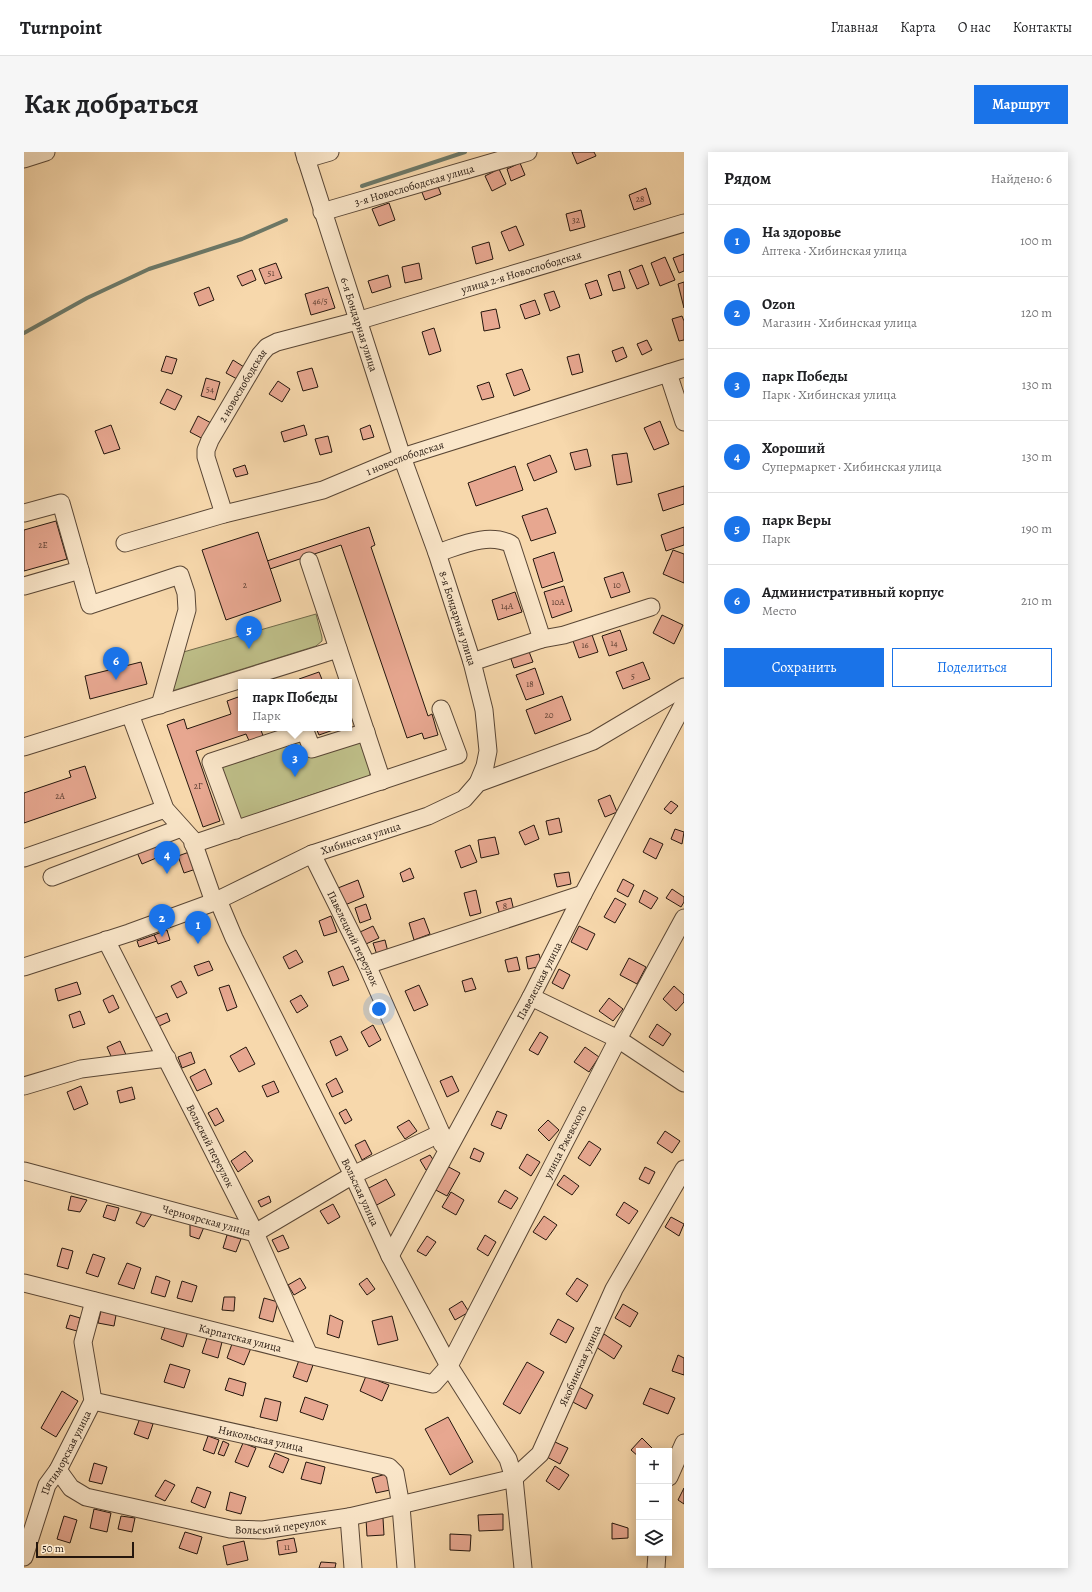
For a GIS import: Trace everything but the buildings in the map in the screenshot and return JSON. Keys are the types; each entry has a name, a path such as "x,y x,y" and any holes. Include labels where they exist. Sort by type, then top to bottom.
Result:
{"street":[{"path":"24,159 46,152"},
{"path":"305,156 330,152"},
{"name":"3-я Новослободская улица","path":"322,212 528,152"},
{"name":"6-я Бондарная улица","path":"305,156 402,457"},
{"name":"улица 2-я Новослободская","path":"357,321 684,222"},
{"name":"2 новослободская","path":"224,514 207,464 206,450 210,440 260,355 267,347 277,342 357,321"},
{"path":"676,370 684,422"},
{"name":"1 новослободская","path":"125,543 224,514 323,490 402,457 676,370"},
{"name":"8-я Бондарная улица","path":"402,457 437,553 472,662 484,710 488,751 485,766 478,783"},
{"path":"24,513 61,503 90,605 180,575 186,593 187,610 160,705"},
{"path":"437,553 486,539 510,544 542,639"},
{"path":"309,561 348,679"},
{"path":"24,586 80,570"},
{"path":"472,662 542,639 564,635 651,607"},
{"path":"243,679 338,649"},
{"path":"24,747 238,680"},
{"name":"Хибинская улица","path":"24,967 129,933 216,901 312,854 428,816 464,799 478,783 593,741 684,686"},
{"path":"352,690 382,781"},
{"name":"Павелецкая улица","path":"390,1256 531,997 583,894 684,703"},
{"path":"193,844 458,755 441,709"},
{"name":"Вольская улица","path":"130,714 165,809 192,839 216,901 353,1175 390,1256 449,1366 508,1459 514,1478"},
{"path":"236,830 211,762 305,731 312,749 366,732"},
{"path":"24,858 165,809"},
{"path":"52,877 181,828"},
{"name":"Павелецкий переулок","path":"312,854 367,965 441,1133 444,1157"},
{"path":"367,965 583,894"},
{"name":"улица Ржевского","path":"449,1366 618,1039 684,918"},
{"name":"Вольский переулок","path":"106,940 255,1233 309,1355"},
{"path":"531,997 618,1039 684,1083"},
{"path":"24,1086 81,1069 167,1058"},
{"name":"Черноярская улица","path":"24,1171 255,1233 353,1175 441,1133"},
{"name":"Якобинская улица","path":"514,1478 540,1454 614,1289 684,1169"},
{"name":"Карпатская улица","path":"24,1283 309,1355 433,1384 449,1366"},
{"name":"Пятиморская улица","path":"24,1558 30,1516 47,1485 58,1470 92,1401 83,1342 94,1301"},
{"name":"Никольская улица","path":"92,1401 389,1467 395,1473 401,1506 406,1568"},
{"path":"672,1470 684,1443"},
{"name":"Вольский переулок","path":"58,1470 71,1488 86,1497 230,1529 263,1530 349,1517 401,1506 514,1478"},
{"path":"514,1478 523,1568"},
{"path":"349,1517 353,1568"},
{"path":"656,1568 657,1556"}],"green space":[{"path":"316,614 322,641 316,646 172,691 180,653"},
{"path":"304,738 362,741 371,768 369,779 350,782 260,812 257,817 245,821 238,818 222,767"}],"waterway":[{"path":"362,186 465,152"},
{"path":"24,333 87,298 149,269 242,239 286,220"}],"place":[{"name":"парк Веры","path":"249,649"},
{"name":"Административный корпус","path":"116,680"},
{"name":"парк Победы","path":"295,777"},
{"name":"Хороший","path":"167,874"},
{"name":"Ozon","path":"162,937"},
{"name":"На здоровье","path":"198,944"}]}
